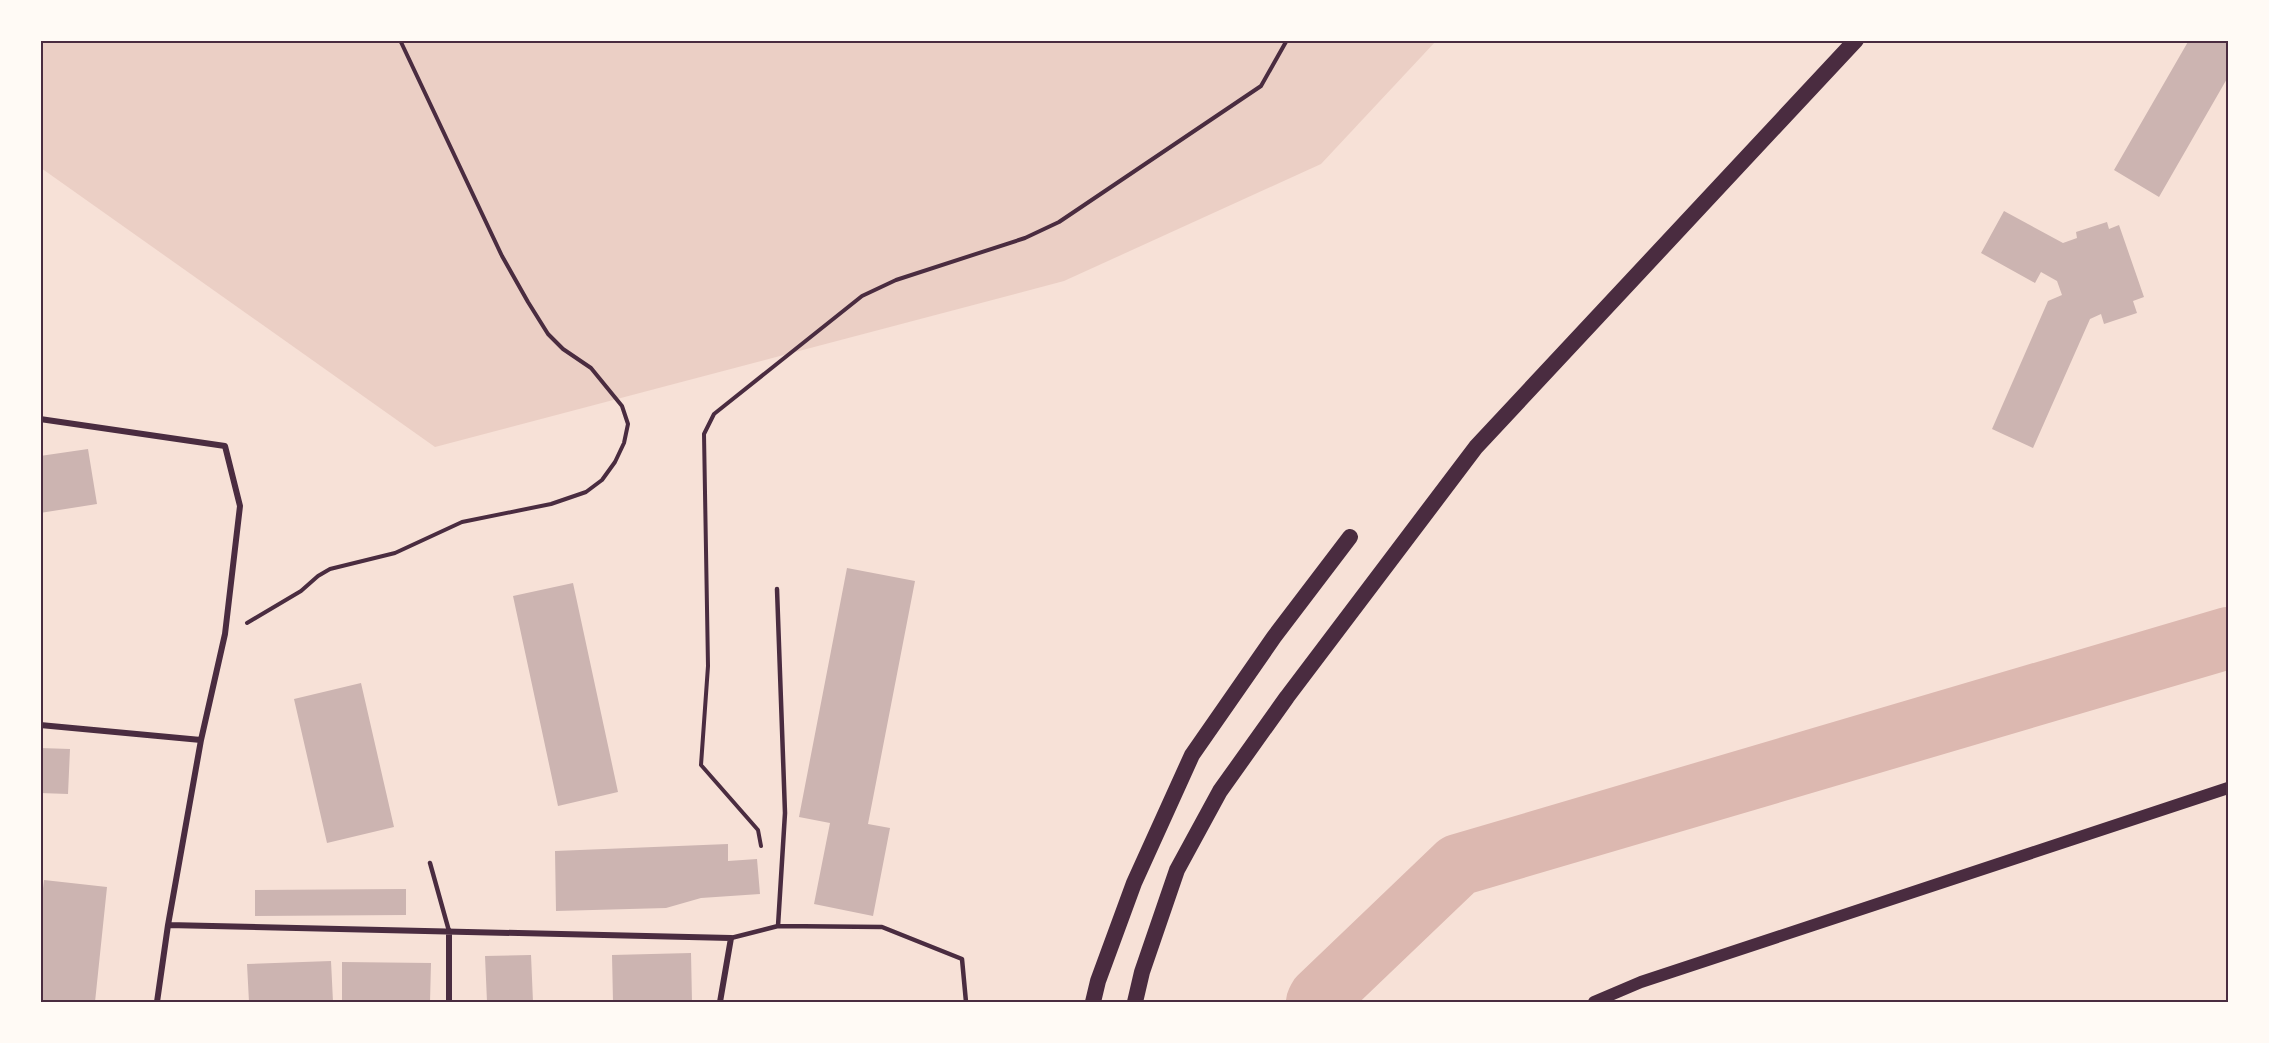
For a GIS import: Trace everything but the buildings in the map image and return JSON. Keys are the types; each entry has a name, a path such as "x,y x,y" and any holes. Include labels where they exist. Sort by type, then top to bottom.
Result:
{"highway":[{"path":"1135,1002 1142,972 1177,870 1220,791 1287,697 1476,447 1856,40"},
{"path":"1093,1002 1098,981 1134,883 1192,755 1274,638 1350,537"}],"main road":[{"path":"1594,1002 1641,982 2229,788"}],"street":[{"path":"40,419 225,446 240,506 225,634 201,740 168,925 157,1002"},
{"path":"40,725 201,740"},
{"path":"168,925 731,938 720,1002"},
{"path":"449,931 449,1002"}],"lane":[{"path":"777,589 785,813 777,926"},
{"path":"430,863 449,931"},
{"path":"731,938 777,926 882,927 962,959 966,1002"}],"path":[{"path":"225,634 302,591 318,576 330,569 394,553 462,522 551,504 586,492 602,480 615,462 624,443 628,424 622,406 606,383 591,368 563,349 548,334 528,302 502,256 400,40"},
{"path":"762,851 758,830 701,765 708,666 704,434 714,414 862,296 896,280 1025,238 1059,222 1261,86 1287,40"}],"shaded area":[{"path":"41,41 1436,41 1321,164 1064,281 435,447 41,168"}],"waterway":[{"path":"1317,1002 1458,865 2228,638"}]}
